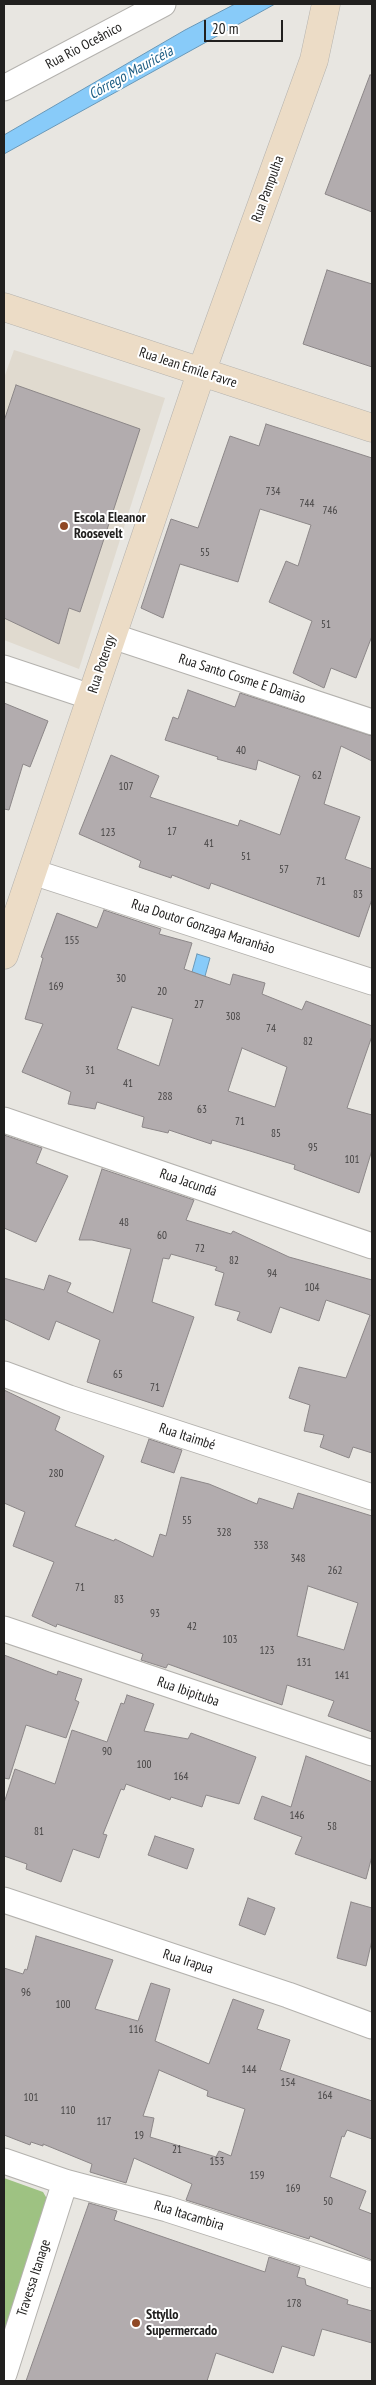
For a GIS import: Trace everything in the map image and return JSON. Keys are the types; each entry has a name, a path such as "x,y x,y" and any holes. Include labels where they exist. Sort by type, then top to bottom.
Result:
{"main road":[{"name":"Rua Pampulha","path":"201,373 314,60 326,4"},
{"name":"Rua Jean Emile Favre","path":"4,307 372,428"},
{"name":"Rua Potengy","path":"4,955 201,373"}],"street":[{"name":"Rua Rio Oceânico","path":"4,88 164,4"},
{"name":"Rua Santo Cosme E Damião","path":"112,636 372,722"},
{"path":"4,668 91,697"},
{"name":"Rua Doutor Gonzaga Maranhão","path":"33,872 372,982"},
{"name":"Rua Jacundá","path":"4,1120 372,1246"},
{"name":"Rua Itaimbé","path":"4,1374 69,1398 372,1497"},
{"name":"Rua Ibipituba","path":"4,1629 372,1753"},
{"name":"Rua Irapua","path":"4,1900 288,1995 372,2026"},
{"name":"Rua Itacambira","path":"4,2161 65,2182 167,2208 372,2275"},
{"name":"Travessa Itanage","path":"4,2374 65,2182"}],"shaded area":[{"name":"Escola Eleanor Roosevelt","path":"14,350 165,398 79,669 4,640 4,378"}],"green space":[{"path":"4,2178 43,2192 52,2207 4,2347"}],"water":[{"name":"Córrego Mauricéia","path":"235,4 275,4 4,154 4,135 185,30"},
{"path":"197,954 210,958 202,987 189,983"}],"building":[{"path":"370,75 372,75 372,212 325,194"},
{"path":"327,270 372,284 372,367 303,344"},
{"name":"Escola Eleanor Roosevelt","path":"16,385 140,429 80,612 69,608 59,644 4,618 4,421"},
{"path":"266,424 372,458 372,636 356,678 331,668 324,688 293,673 312,621 269,602 286,561 298,566 311,525 260,509 238,582 180,564 163,618 141,608 171,519 198,528 230,436 259,446"},
{"path":"188,690 235,707 240,693 372,736 372,761 341,746 324,804 360,817 345,859 372,869 372,899 359,937 211,883 209,889 172,875 171,878 139,867 141,861 79,834 111,755 159,776 150,797 238,826 240,820 280,835 300,776 258,760 256,770 217,759 218,757 165,740 173,717 178,719"},
{"path":"4,703 48,721 30,767 23,764 9,810 4,809"},
{"path":"104,910 161,929 159,934 192,943 184,969 230,985 233,974 265,983 262,994 302,1010 306,1001 372,1026 372,1036 347,1108 372,1115 372,1150 359,1193 294,1169 295,1165 250,1151 212,1140 211,1144 169,1130 168,1133 142,1127 144,1117 97,1102 95,1109 68,1104 71,1092 22,1072 43,1024 25,1019 43,958 41,957 57,913 97,928","holes":["132,1007 173,1019 159,1066 117,1049","242,1048 287,1067 275,1107 228,1091"]},
{"path":"4,1135 42,1148 36,1163 68,1176 36,1242 4,1228"},
{"path":"102,1169 194,1200 186,1220 231,1234 233,1231 289,1257 372,1280 372,1453 353,1447 349,1458 320,1447 324,1435 304,1431 310,1405 289,1398 299,1367 346,1378 370,1315 326,1300 319,1321 280,1307 271,1333 237,1320 240,1312 215,1305 224,1273 215,1270 217,1267 171,1254 169,1259 163,1258 152,1302 194,1317 163,1407 87,1382 100,1340 56,1321 49,1340 4,1319 4,1278 44,1290 49,1275 71,1283 67,1292 113,1313 131,1249 92,1240 79,1240"},
{"path":"4,1390 60,1417 55,1430 104,1456 75,1526 114,1541 115,1539 153,1557 160,1534 166,1536 181,1477 209,1484 257,1504 259,1498 293,1509 298,1493 372,1516 372,1732 328,1716 334,1701 287,1685 282,1705 168,1664 166,1668 141,1660 143,1654 57,1624 56,1627 32,1616 54,1562 13,1546 25,1512 4,1503","holes":["308,1586 358,1603 344,1650 297,1636"]},
{"path":"149,1439 182,1450 174,1473 141,1462"},
{"path":"4,1655 57,1675 58,1671 82,1679 75,1700 79,1702 66,1738 26,1725 9,1779 4,1778"},
{"path":"127,1695 154,1704 144,1731 188,1739 191,1733 256,1757 239,1804 206,1795 202,1807 171,1797 170,1800 126,1784 124,1790 121,1789 103,1834 107,1835 99,1858 73,1849 61,1882 26,1869 27,1864 4,1856 4,1803 15,1769 55,1784 72,1730 107,1742 121,1703 124,1704"},
{"path":"306,1756 372,1782 372,1856 366,1879 295,1854 302,1837 254,1819 262,1796 291,1807"},
{"path":"155,1836 194,1849 187,1869 148,1855"},
{"path":"248,1898 275,1908 265,1935 239,1925"},
{"path":"351,1902 372,1908 372,1940 366,1966 337,1958"},
{"path":"36,1936 113,1960 95,2009 138,2021 151,1983 170,1989 155,2041 209,2064 233,1999 264,2010 257,2029 290,2040 280,2070 372,2101 372,2139 347,2130 344,2137 342,2136 330,2177 366,2191 359,2209 372,2214 372,2260 310,2236 309,2239 186,2200 192,2184 134,2158 126,2183 90,2172 92,2164 43,2144 43,2146 31,2142 30,2145 4,2135 4,1968 23,1974 25,1969 27,1970","holes":["159,2070 208,2091 207,2096 245,2109 231,2156 219,2151 216,2157 150,2137 154,2118 143,2116"]},
{"name":"Sttyllo Supermercado","path":"89,2203 117,2211 114,2220 265,2272 269,2257 300,2267 297,2277 305,2279 306,2285 348,2300 347,2304 372,2311 372,2343 322,2329 314,2356 282,2346 273,2373 216,2353 207,2381 26,2381"}],"place":[{"name":"Escola Eleanor Roosevelt","path":"64,526"},
{"name":"Sttyllo Supermercado","path":"136,2323"}]}
